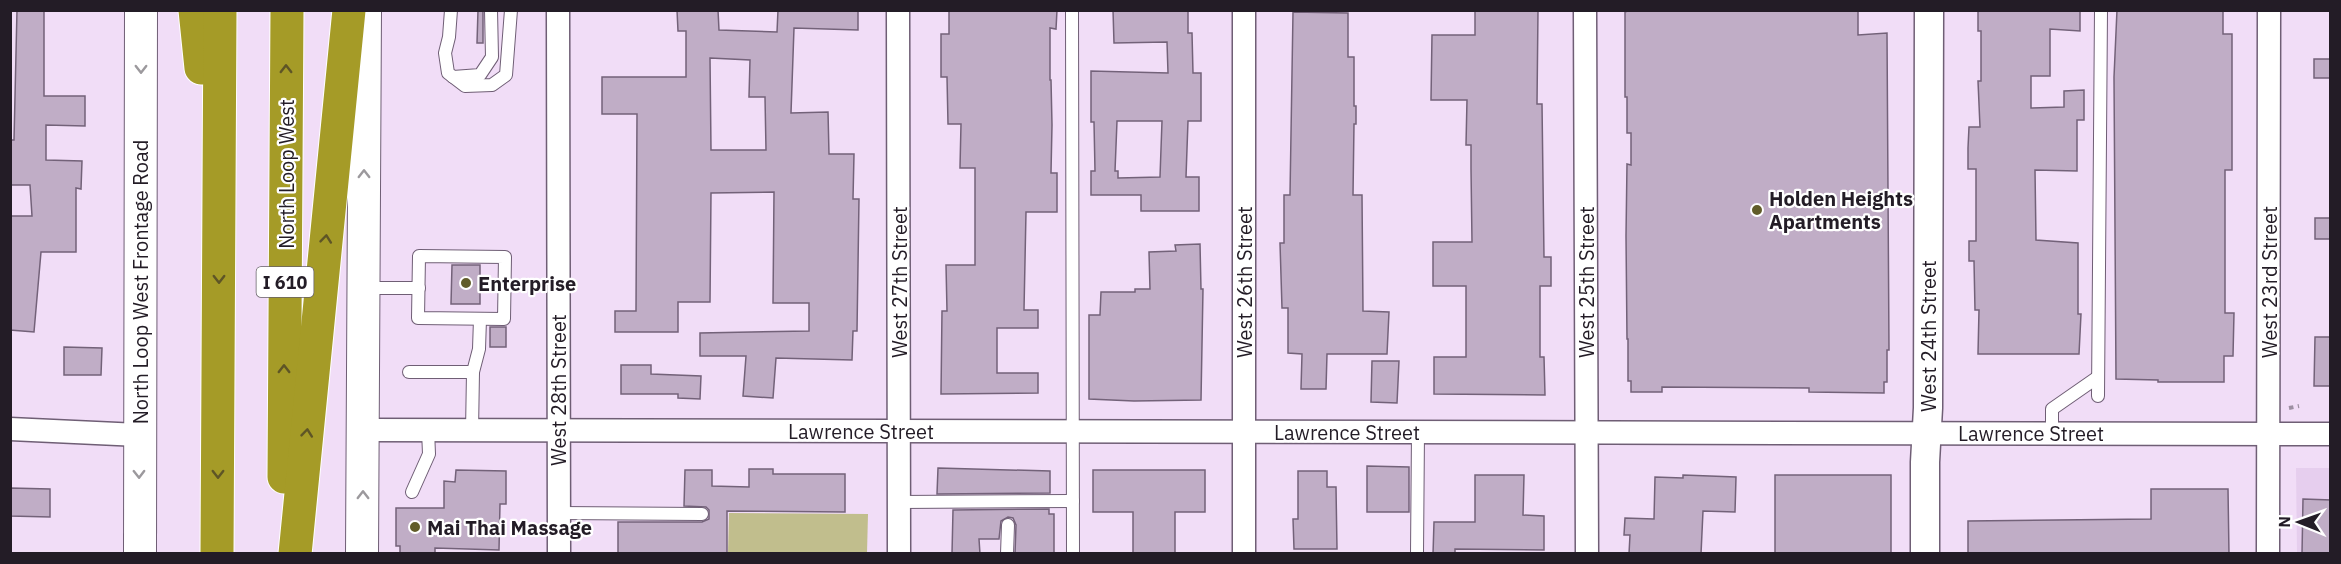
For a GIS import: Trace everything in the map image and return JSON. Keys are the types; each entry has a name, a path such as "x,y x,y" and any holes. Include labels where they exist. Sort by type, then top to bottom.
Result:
{"highway":[{"path":"195,10 219,244"},
{"path":"218,554 220,10"},
{"name":"North Loop West","path":"283,554 287,10"},
{"path":"295,554 349,10"}],"main road":[{"name":"North Loop West Frontage Road","path":"140,554 141,10"},
{"path":"362,554 365,10"}],"street":[{"name":"West 28th Street","path":"558,10 559,554"},
{"name":"West 27th Street","path":"898,10 899,554"},
{"name":"West 26th Street","path":"1244,554 1245,10"},
{"name":"West 25th Street","path":"1586,10 1587,554"},
{"name":"West 23rd Street","path":"2268,554 2269,10"},
{"name":"West 24th Street","path":"1925,554 1928,11"},
{"path":"10,429 139,435"},
{"name":"Lawrence Street","path":"363,430 2331,434"}],"lane":[{"path":"451,10 445,53 448,73 465,86 492,85 506,75 511,10"},
{"path":"453,77 480,75 492,57 491,10"},
{"path":"1072,10 1073,554"},
{"path":"2098,396 2101,10"},
{"path":"419,256 505,257 504,319 418,318 419,288 419,256"},
{"path":"364,288 419,288"},
{"path":"472,430 473,372 479,349 480,319"},
{"path":"409,372 473,372"},
{"path":"2052,433 2052,409 2098,377"},
{"path":"412,492 429,454 428,430"},
{"path":"1417,554 1418,432"},
{"path":"899,502 1073,501"},
{"path":"559,513 702,514"},
{"path":"1007,554 1008,525"}],"path":[{"path":"2289,408 2299,406"}],"shaded area":[{"path":"2296,468 2330,468 2330,553 2297,553"},
{"path":"729,513 868,514 867,553 728,553"}],"building":[{"path":"17,10 44,10 44,96 85,96 85,126 46,125 46,160 82,161 81,189 76,188 76,252 41,252 34,332 10,330 10,216 32,216 30,185 10,185 10,140 14,140"},
{"path":"478,10 483,10 483,43 477,43"},
{"path":"677,10 718,10 719,30 777,32 778,10 858,10 858,30 794,28 791,113 828,112 829,154 854,154 853,199 859,199 857,331 853,331 852,360 776,358 773,398 743,396 746,356 700,356 700,333 809,331 809,303 773,303 774,192 711,193 710,302 678,302 678,332 615,332 615,311 636,311 637,114 602,114 602,77 686,77 686,31 678,31","holes":["710,58 750,60 749,97 765,97 766,150 711,150"]},
{"path":"949,10 1057,10 1056,29 1050,28 1050,80 1051,173 1057,173 1057,212 1026,212 1024,310 1038,310 1038,328 997,328 997,373 1038,373 1038,393 941,394 942,311 947,311 946,265 975,265 975,168 960,168 961,124 948,124 947,77 941,77 941,34 949,34"},
{"path":"1113,10 1188,10 1188,33 1192,33 1193,73 1201,73 1201,121 1188,121 1186,177 1199,177 1199,211 1141,211 1141,195 1091,195 1091,171 1095,171 1094,122 1091,122 1091,71 1168,73 1167,42 1114,43","holes":["1117,121 1162,121 1160,177 1118,178 1118,171 1115,171"]},
{"path":"1475,10 1538,10 1537,104 1542,104 1544,257 1551,257 1551,286 1540,286 1540,357 1544,357 1545,395 1434,394 1434,357 1466,357 1466,286 1433,286 1433,242 1472,242 1471,145 1466,145 1467,100 1431,100 1432,35 1475,35"},
{"name":"Holden Heights Apartments","path":"1630,10 1858,10 1858,35 1887,33 1889,350 1887,350 1887,382 1884,382 1884,393 1809,392 1809,388 1662,387 1662,392 1631,392 1631,381 1628,381 1626,236 1627,164 1631,165 1631,133 1627,133 1627,97 1625,97 1625,12"},
{"path":"1978,10 2080,10 2080,31 2050,29 2050,76 2031,76 2031,108 2064,107 2064,91 2084,90 2084,120 2077,120 2077,171 2035,170 2036,240 2078,243 2078,314 2081,314 2079,354 1978,354 1979,310 1975,310 1974,261 1969,261 1969,241 1976,241 1976,169 1968,169 1968,148 1969,127 1980,127 1978,81 1981,81 1981,31 1978,31"},
{"path":"2117,10 2223,10 2223,34 2232,34 2232,170 2225,170 2225,313 2234,313 2233,356 2224,356 2224,382 2158,382 2158,380 2116,379 2114,77"},
{"path":"1293,12 1348,13 1348,57 1354,57 1354,106 1356,106 1353,195 1362,195 1363,311 1389,312 1387,354 1327,354 1326,389 1301,389 1302,354 1288,353 1288,308 1282,308 1280,243 1284,243 1284,195 1290,195"},
{"path":"2314,59 2331,59 2331,78 2314,78"},
{"path":"2315,218 2331,218 2331,239 2315,239"},
{"path":"1200,244 1201,289 1203,289 1201,400 1089,399 1089,315 1100,315 1101,292 1135,292 1135,289 1150,289 1149,252 1176,251 1175,245"},
{"name":"Enterprise","path":"452,265 480,265 480,304 451,304"},
{"path":"490,327 506,327 506,347 490,347"},
{"path":"2315,337 2331,337 2331,386 2314,386"},
{"path":"64,347 102,348 101,375 64,375"},
{"path":"1372,361 1399,361 1397,403 1371,402"},
{"path":"621,365 651,365 651,374 701,376 700,399 678,398 678,394 621,394"},
{"path":"1367,466 1409,467 1409,512 1367,512"},
{"path":"938,468 1050,471 1050,493 937,494"},
{"path":"749,469 773,469 773,474 845,474 845,512 727,511 727,554 618,554 618,522 702,522 709,519 709,510 706,507 684,506 685,470 712,470 712,486 749,487"},
{"path":"456,470 506,471 506,504 500,504 499,550 435,548 435,554 400,554 400,546 396,546 396,508 444,508 444,481 455,482"},
{"path":"1093,470 1205,470 1205,512 1175,512 1175,554 1133,554 1133,512 1093,512"},
{"path":"1298,471 1327,471 1327,487 1336,487 1337,549 1294,549 1293,519 1298,519"},
{"path":"1475,475 1524,475 1523,515 1544,516 1544,550 1455,549 1455,554 1433,554 1434,522 1475,522"},
{"path":"1683,475 1736,477 1735,512 1703,511 1701,554 1629,554 1630,535 1624,535 1625,518 1654,519 1655,477 1683,478"},
{"path":"1775,475 1891,475 1891,554 1775,554"},
{"path":"10,488 50,489 50,517 10,516"},
{"path":"2151,489 2228,489 2229,554 1968,554 1968,521 2151,519"},
{"path":"2303,499 2331,500 2331,554 2302,554"},
{"path":"1049,509 1049,514 1054,514 1054,554 1015,554 1016,525 1013,518 1008,517 1001,521 999,539 979,539 980,554 952,554 953,510"}],"place":[{"name":"Holden Heights Apartments","path":"1757,210"},
{"name":"Enterprise","path":"466,283"},
{"name":"Mai Thai Massage","path":"415,527"}]}
